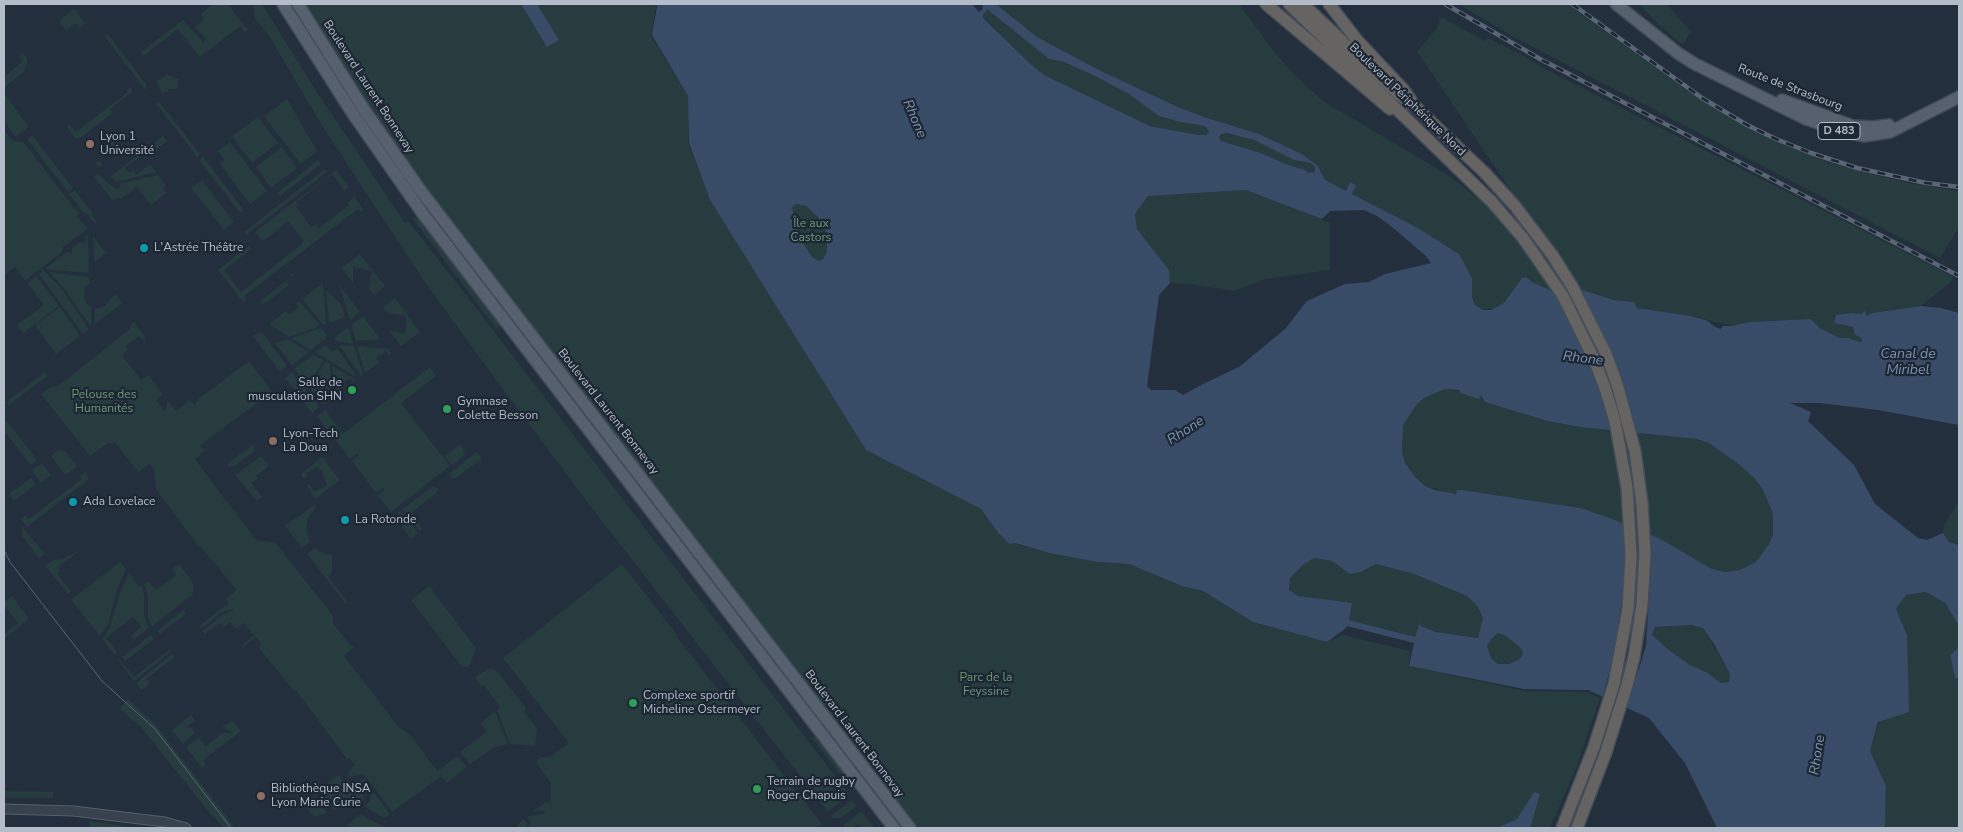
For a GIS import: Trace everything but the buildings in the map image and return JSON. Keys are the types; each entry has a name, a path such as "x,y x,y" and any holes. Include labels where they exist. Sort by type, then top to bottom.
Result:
{"highway":[{"path":"1266,4 1383,105 1404,118"},
{"name":"Boulevard Périphérique Nord","path":"1289,4 1477,187 1505,217 1542,264 1563,296 1581,330 1605,388 1615,422 1625,471 1632,556 1628,609 1616,676 1594,747 1562,828"},
{"name":"Boulevard Périphérique Nord","path":"1303,4 1398,94 1416,107 1485,173 1515,206 1553,256 1573,288 1592,324 1617,384 1627,417 1638,469 1643,512 1645,554 1642,605 1636,647 1627,685 1606,752 1577,828"},
{"path":"1329,4 1357,40 1403,88 1416,107"}],"main road":[{"name":"Boulevard Laurent Bonnevay","path":"283,4 352,114 423,214 894,828"},
{"name":"Boulevard Laurent Bonnevay","path":"298,4 358,100 421,191 910,828"},
{"name":"Route de Strasbourg","path":"1616,4 1679,54 1806,119 1844,132 1864,136 1883,134 1899,129 1959,97"},
{"name":"Route de Strasbourg","path":"1621,4 1632,16"},
{"name":"Route de Strasbourg","path":"1722,77 1846,124 1865,127 1882,126 1896,122 1959,89"}],"street":[{"path":"4,809 82,812 164,822 186,828"}],"green space":[{"path":"213,4 228,4 248,30 245,32 240,26 200,57 178,29 143,56 141,52 183,20 203,42 206,39 195,27 204,19 201,14"},
{"path":"253,4 262,4 316,91 405,223 408,221 470,300 848,793 847,797 828,812 588,503 422,278 321,124 271,39 255,18"},
{"name":"Parc de la Feyssine","path":"302,4 655,4 651,36 688,96 688,143 710,200 866,450 981,509 999,534 1019,545 1097,562 1129,564 1182,586 1203,591 1253,622 1327,642 1343,635 1410,651 1409,666 1524,691 1587,692 1600,698 1576,769 1550,828 915,828 439,209 376,121"},
{"path":"996,4 1239,4 1275,53 1323,101 1448,175 1480,200 1499,219 1543,233 1517,200 1417,51 1437,28 1441,17 1485,41 1488,38 1522,55 1547,70 1954,277 1950,283 1918,308 1897,309 1872,313 1867,316 1853,313 1835,317 1834,323 1853,327 1855,335 1862,338 1860,342 1849,338 1840,338 1820,328 1812,319 1749,322 1732,326 1691,316 1637,308 1627,301 1614,300 1583,290 1550,290 1532,282 1513,292 1504,303 1495,308 1483,310 1475,305 1472,297 1472,278 1459,254 1418,228 1352,194 1356,185 1350,182 1346,191 1325,180 1318,166 1302,154 1259,134 1178,107 1099,70 1037,37"},
{"path":"1458,4 1567,4 1689,92 1728,116 1772,139 1816,158 1854,170 1909,183 1959,191 1959,227 1940,258 1514,37"},
{"path":"1639,4 1667,4 1691,32 1683,45 1660,26"},
{"path":"74,9 85,23 80,28 76,23 66,31 59,21"},
{"path":"987,9 1049,59 1064,62 1093,75 1129,94 1164,118 1200,125 1206,127 1209,132 1206,135 1198,135 1150,126 1046,76 1035,68 982,16"},
{"path":"107,33 146,84 147,92 104,36"},
{"path":"23,53 27,59 27,64 23,72 4,88 4,77 22,62 19,56"},
{"path":"167,75 179,79 177,89 168,89 168,91 162,94 157,81"},
{"path":"130,87 133,91 110,109 113,113 79,139 75,138 67,127 70,125 76,132 128,92 127,90"},
{"path":"6,96 29,127 16,137 4,121 4,97"},
{"path":"287,99 317,151 301,164 264,116"},
{"path":"155,102 160,103 200,154 197,157"},
{"path":"258,117 278,143 252,163 232,136"},
{"path":"4,130 13,141 23,142 79,214 77,216 87,229 62,248 63,251 25,281 15,267 4,276"},
{"path":"126,132 129,136 98,160 109,145"},
{"path":"1227,133 1254,140 1294,160 1311,163 1315,167 1315,172 1308,173 1306,170 1288,165 1261,153 1221,141 1219,138 1221,134"},
{"path":"32,135 73,188 68,192 27,139"},
{"path":"163,136 167,141 156,150 153,147 125,168 129,173 133,170 136,175 150,164 156,172 117,182 110,177"},
{"path":"230,142 267,191 250,204 220,164 225,160 218,151"},
{"path":"282,147 297,168 271,188 256,167"},
{"path":"203,157 244,210 240,213 199,160"},
{"path":"98,160 102,165 99,167 96,163"},
{"path":"318,160 321,164 280,196 277,193"},
{"path":"325,169 327,172 246,235 244,232"},
{"path":"336,170 349,187 344,190 332,174 297,200"},
{"path":"98,174 117,190 121,187 119,184 158,175 166,186 163,188 166,193 151,205 137,187 121,199 118,197 113,201 94,177"},
{"path":"202,180 234,222 224,230 191,188"},
{"path":"75,190 93,214 97,222 95,224 69,194"},
{"path":"1246,190 1330,223 1330,270 1266,279 1234,291 1170,283 1169,270 1137,229 1135,214 1148,196"},
{"path":"354,196 364,210 361,212 358,209 244,296 246,300 243,302 218,270 249,246 251,249 224,270 241,292 304,242 288,221 263,241 255,232 295,201 299,205 296,207 311,227 316,224 319,228 349,205 348,203"},
{"name":"Île aux Castors","path":"795,204 806,206 817,216 827,233 827,251 823,259 819,261 812,257 799,237 792,207"},
{"path":"420,217 502,324 497,329 412,218"},
{"path":"88,236 89,273 45,269 67,252 72,253 72,248 80,242 86,242 85,237"},
{"path":"93,236 106,253 95,262 94,261"},
{"path":"360,254 385,286 374,295 369,289 372,271 353,267 353,283 341,268"},
{"path":"43,270 61,288 89,329 83,334 39,274"},
{"path":"49,272 89,277 90,283 85,288 84,297 87,304 91,307 91,327 62,286"},
{"path":"292,273 294,275 286,282 289,285 264,304 259,302 291,277"},
{"path":"36,276 59,306 23,333 17,325 44,305 27,283"},
{"path":"323,283 326,324 323,325 302,299"},
{"path":"339,285 360,312 350,320"},
{"path":"326,290 341,304 345,317 329,323"},
{"path":"116,294 122,303 95,324 95,309 105,306"},
{"path":"395,298 420,332 401,346 389,330 405,334 406,316 387,313 383,307"},
{"path":"299,301 320,326 289,337 269,324 286,311 289,315 298,308 296,304"},
{"path":"60,307 80,336 56,354 35,325"},
{"path":"363,316 380,339 356,341 351,325"},
{"name":"Pelouse des Humanités","path":"134,322 146,338 143,340 139,336 126,346 128,349 122,355 141,380 148,375 163,394 156,400 165,412 168,401 176,411 190,400 194,405 200,398 249,361 272,392 199,446 206,450 195,459 225,502 227,501 256,540 276,543 333,616 333,623 349,644 354,647 344,656 398,726 413,738 433,766 438,771 456,757 467,767 447,783 441,776 392,812 363,774 348,777 348,772 355,765 349,758 347,759 296,690 294,691 258,647 261,644 256,637 243,647 242,645 254,635 244,623 236,629 230,622 224,627 220,623 205,634 202,631 223,615 234,610 222,612 201,629 199,626 229,603 226,599 237,590 199,547 156,489 154,469 150,464 138,472 115,442 108,443 90,456 41,394 51,387 58,386 130,329 131,324"},
{"path":"517,322 869,779 864,783 512,326"},
{"path":"348,327 353,343 338,342 334,338"},
{"path":"321,328 326,333 326,338 311,350 291,338"},
{"path":"261,331 287,366 280,372 253,336"},
{"path":"288,339 309,352 292,365 275,343"},
{"path":"326,345 332,352 337,348 358,378 315,352"},
{"path":"339,345 354,346 363,374 361,376"},
{"path":"357,346 388,349 391,353 389,355 386,351 376,358 379,362 365,373"},
{"path":"313,355 324,360 308,386 294,369"},
{"path":"326,361 330,364 332,398 323,405 309,387"},
{"path":"332,366 356,380 353,382 350,378 340,385 343,389 334,397"},
{"path":"430,367 436,376 401,403 450,466 391,512 377,495 385,489 384,487 376,493 352,461 359,455 358,453 350,459 317,416 325,410 343,434"},
{"path":"45,372 47,376 9,405 6,402"},
{"path":"292,372 319,407 312,413 285,378"},
{"path":"1445,389 1481,395 1485,402 1547,421 1580,427 1697,439 1709,443 1740,465 1762,488 1773,514 1773,534 1769,544 1756,562 1740,570 1725,572 1710,568 1658,538 1580,508 1462,490 1457,490 1454,498 1439,490 1425,486 1415,477 1405,463 1402,451 1403,426 1416,405 1424,398"},
{"path":"7,421 37,460 31,465 4,431 4,423"},
{"path":"254,444 255,450 235,466 229,467 227,464"},
{"path":"461,444 465,455 452,465 444,456"},
{"path":"58,450 66,452 77,466 67,474 51,456"},
{"path":"477,452 482,458 456,478 452,478 450,473"},
{"path":"261,456 269,466 256,476 258,478 251,483 262,497 257,501 235,475"},
{"path":"322,457 340,480 315,499 307,485 310,485 314,492 327,486 322,471 318,467 305,473 307,477 303,478 301,474"},
{"path":"42,463 51,475 41,483 32,470"},
{"path":"85,472 89,479 27,527 21,519 25,516 29,519 82,479 80,476"},
{"path":"31,478 36,484 14,501 9,494"},
{"path":"433,486 438,489 436,493 411,513 422,529 420,531 402,510"},
{"path":"1959,501 1959,545 1949,542 1943,533 1944,525"},
{"path":"314,505 316,508 309,516 306,528 310,542 302,548 285,526"},
{"path":"400,511 418,533 411,539 394,516"},
{"path":"22,527 45,554 39,558 22,536"},
{"path":"315,548 332,556 332,573 328,576 348,603 346,604 307,554"},
{"path":"80,550 58,567 60,571 57,574 71,591 68,594 45,566 54,560 63,559"},
{"path":"1314,558 1332,561 1350,574 1365,571 1376,564 1414,574 1467,596 1478,607 1483,618 1478,638 1436,632 1421,626 1420,623 1415,637 1349,620 1352,604 1298,596 1289,590 1290,578 1303,565"},
{"path":"120,562 126,569 117,590 108,625 100,636 71,600"},
{"path":"179,564 192,581 194,590 192,595 152,626 148,618 148,596 144,584 148,581 156,590 176,575 172,569"},
{"name":"Complexe sportif Micheline Ostermeyer","path":"621,565 623,565 822,824 817,828 525,828 531,823 528,816 543,814 546,811 533,811 548,801 550,805 551,783 536,763 539,757 550,757 569,743 503,658"},
{"path":"129,573 139,587 142,586 144,615 149,628 134,640 131,636 141,627 133,617 106,638 117,652 114,654 102,639 110,628 119,595"},
{"path":"429,586 476,648 468,667 462,667 411,600"},
{"path":"1926,592 1945,603 1959,626 1959,647 1950,655 1955,678 1959,678 1959,828 1885,828 1886,786 1870,751 1907,635 1896,609 1906,595"},
{"path":"12,596 29,619 4,639 4,634 18,623 4,605 4,602"},
{"path":"183,610 186,614 160,634 157,631"},
{"path":"1691,625 1703,628 1730,674 1730,682 1721,683 1706,672 1690,665 1652,635 1655,627"},
{"path":"1498,633 1506,636 1521,648 1523,654 1520,659 1509,664 1498,664 1491,658 1487,646"},
{"path":"151,635 154,639 125,661 122,657"},
{"path":"169,650 171,652 134,681 118,660 134,677"},
{"path":"172,654 175,657 146,679 150,684 141,690 136,683"},
{"path":"487,669 494,669 498,672 525,707 525,713 537,728 535,746 510,744 497,710 500,707 484,685 482,687 475,678"},
{"path":"128,699 155,724 235,828 224,828 141,727 120,709"},
{"path":"495,711 508,744 493,748 470,764 460,752 487,731 481,723"},
{"path":"191,715 195,721 186,727 191,728 195,733 183,744 172,730"},
{"path":"233,721 241,731 203,760 206,765 202,768 186,747 199,738 206,747 222,733 233,733 222,726"},
{"path":"818,737 833,754 836,762 856,788 853,791 812,738"},
{"path":"338,775 347,786 365,778 363,801 359,804 351,803 334,810 319,791"},
{"path":"371,789 390,814 384,818 365,807 370,800"},
{"path":"4,791 53,792 53,798 4,798"},
{"path":"315,796 327,813 314,817 304,805"},
{"path":"852,800 857,806 841,818 833,818 831,816"},
{"path":"861,811 875,828 862,828 858,824 853,828 843,828 845,824"},
{"path":"360,814 386,828 348,828 347,826"},
{"path":"523,819 528,824 525,828 515,828"},
{"path":"89,821 138,828 82,828 90,826"}],"water":[{"path":"521,4 537,4 559,40 547,47"},
{"path":"656,4 972,4 979,12 983,9 982,4 996,4 1037,37 1099,70 1178,107 1259,134 1302,154 1318,166 1325,180 1346,191 1350,182 1356,185 1352,194 1418,228 1459,254 1472,278 1472,297 1475,305 1483,310 1491,310 1504,303 1522,278 1526,277 1532,282 1550,290 1583,290 1614,300 1634,302 1637,308 1691,316 1708,321 1721,329 1723,326 1749,322 1811,319 1820,328 1840,338 1849,338 1860,342 1862,338 1855,335 1853,327 1834,323 1836,315 1861,314 1865,311 1867,316 1872,313 1921,306 1941,308 1959,313 1959,425 1878,410 1820,403 1790,403 1811,412 1808,421 1854,465 1875,504 1918,538 1927,540 1943,533 1949,542 1959,545 1959,626 1945,603 1926,592 1906,595 1896,609 1907,635 1909,712 1878,722 1870,751 1886,786 1885,828 1717,828 1685,763 1649,718 1588,690 1524,689 1409,666 1414,643 1347,626 1327,642 1253,622 1203,591 1182,586 1129,564 1097,562 1049,553 1015,543 1010,544 999,534 981,509 866,450 710,200 689,143 688,96 652,35","holes":["987,9 1049,59 1064,62 1093,75 1129,94 1159,116 1200,125 1206,127 1209,132 1206,135 1198,135 1150,126 1046,76 1035,68 983,18","1227,133 1254,140 1294,160 1311,163 1315,167 1315,172 1308,173 1306,170 1288,165 1261,153 1221,141 1219,138 1221,134","1246,190 1322,219 1330,211 1364,210 1377,216 1392,227 1426,256 1431,263 1385,274 1369,282 1345,284 1307,301 1285,329 1239,367 1183,395 1175,390 1151,390 1147,386 1159,295 1170,283 1169,270 1137,229 1135,214 1148,196","796,204 806,206 817,216 827,233 827,251 823,259 819,261 812,257 799,237 792,207","1445,389 1459,390 1461,393 1479,399 1481,395 1485,402 1547,421 1580,427 1697,439 1709,443 1740,465 1762,488 1773,514 1773,534 1769,544 1756,562 1740,570 1725,572 1710,568 1659,538 1580,508 1462,490 1457,490 1454,498 1455,494 1425,486 1415,477 1405,463 1402,451 1403,426 1416,405 1424,398","1314,558 1332,561 1350,574 1361,572 1376,564 1414,574 1467,596 1478,607 1483,618 1478,638 1436,632 1421,626 1420,622 1415,637 1349,620 1352,603 1298,596 1289,590 1290,578 1303,565","1691,625 1703,628 1730,674 1729,682 1721,683 1706,672 1690,665 1652,635 1655,627","1498,633 1506,636 1521,648 1523,654 1520,659 1509,664 1498,664 1491,658 1487,646"]},
{"path":"1959,647 1959,678 1955,678 1950,655"},
{"path":"1534,792 1540,794 1530,828 1497,828 1517,819"}],"pier":[{"path":"1624,521 1651,532 1646,646 1626,710 1602,700 1614,654 1622,599 1625,553"}],"tram line":[{"path":"4,550 10,562 102,681 155,729 231,828"}],"railway":[{"path":"1445,4 1540,59 1959,276"},
{"path":"1572,4 1702,98 1747,125 1776,139 1857,168 1926,183 1959,187"}],"place":[{"name":"Lyon 1 Université","path":"90,144"},
{"name":"L'Astrée Théâtre","path":"144,248"},
{"name":"Salle de musculation SHN","path":"352,390"},
{"name":"Gymnase Colette Besson","path":"447,409"},
{"name":"Lyon-Tech La Doua","path":"273,441"},
{"name":"Ada Lovelace","path":"73,502"},
{"name":"La Rotonde","path":"345,520"},
{"name":"Complexe sportif Micheline Ostermeyer","path":"633,703"},
{"name":"Terrain de rugby Roger Chapuis","path":"757,789"},
{"name":"Bibliothèque INSA Lyon Marie Curie","path":"261,796"}],"water label":[{"name":"Rhone","path":"914,119"},
{"name":"Rhone","path":"1583,359"},
{"name":"Canal de Miribel","path":"1908,364"},
{"name":"Rhone","path":"1186,431"},
{"name":"Rhone","path":"1818,755"}]}
